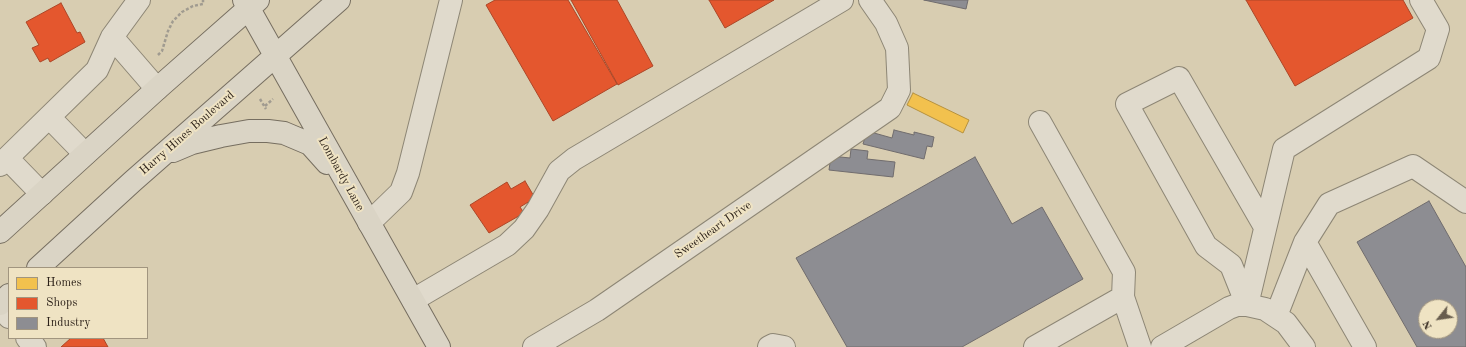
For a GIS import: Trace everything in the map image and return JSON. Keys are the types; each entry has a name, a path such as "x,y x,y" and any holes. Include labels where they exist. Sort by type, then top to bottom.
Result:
{"main road":[{"name":"Harry Hines Boulevard","path":"39,267 161,156 339,0"},
{"name":"Lombardy Lane","path":"250,3 275,56 439,347"},
{"path":"0,232 250,3"},
{"path":"161,156 192,143 220,136 249,131 268,131 284,134 310,144 348,185"},
{"path":"0,305 8,296"}],"street":[{"path":"42,194 4,162 97,70 112,37 139,0"},
{"path":"369,223 402,192 451,0"},
{"path":"413,300 507,245 524,229 538,209 559,171 574,159 842,0"},
{"name":"Sweetheart Drive","path":"534,347 597,310 890,108 898,90 897,48 886,23 870,0"},
{"path":"1246,304 1284,149 1429,58 1438,29 1421,0"},
{"path":"112,37 157,89"},
{"path":"1246,304 1231,265 1206,246 1127,104 1179,78 1265,227"},
{"path":"49,117 85,154"},
{"path":"1040,122 1124,272 1123,297 1140,347"},
{"path":"1276,316 1305,242 1329,204 1413,166 1466,202"},
{"path":"1305,242 1365,347"},
{"path":"1035,347 1123,297"},
{"path":"1162,347 1229,308 1246,304 1265,309 1286,323 1304,347"},
{"path":"0,305 8,316"},
{"path":"28,339 35,347"},
{"path":"769,347 773,345 784,347"}],"path":[{"path":"141,71 162,51 168,31 173,21 182,12 193,6 203,4 203,0"},
{"path":"260,99 265,106 273,99"}],"building: Homes":[{"path":"913,93 969,120 963,133 907,105"}],"building: Shops":[{"path":"495,0 568,0 617,84 553,121 486,5"},
{"path":"571,0 617,0 653,66 618,85"},
{"path":"709,0 774,0 725,28"},
{"path":"1246,0 1403,0 1413,18 1295,86"},
{"path":"61,3 77,33 80,32 85,42 50,62 48,58 40,62 32,48 39,45 26,22"},
{"path":"525,181 535,198 520,207 524,213 489,233 470,205 507,182 511,189"},
{"path":"70,339 104,339 108,347 61,347"}],"building: Industry":[{"path":"924,0 968,0 966,9"},
{"path":"894,130 914,135 914,132 934,137 932,147 927,146 924,159 863,144 867,131 892,138"},
{"path":"851,149 868,151 867,159 895,162 893,177 829,170 831,156 850,158"},
{"path":"975,157 1012,224 1042,207 1083,279 962,347 847,347 796,258"},
{"path":"1429,201 1466,267 1466,347 1417,347 1357,242"}]}
